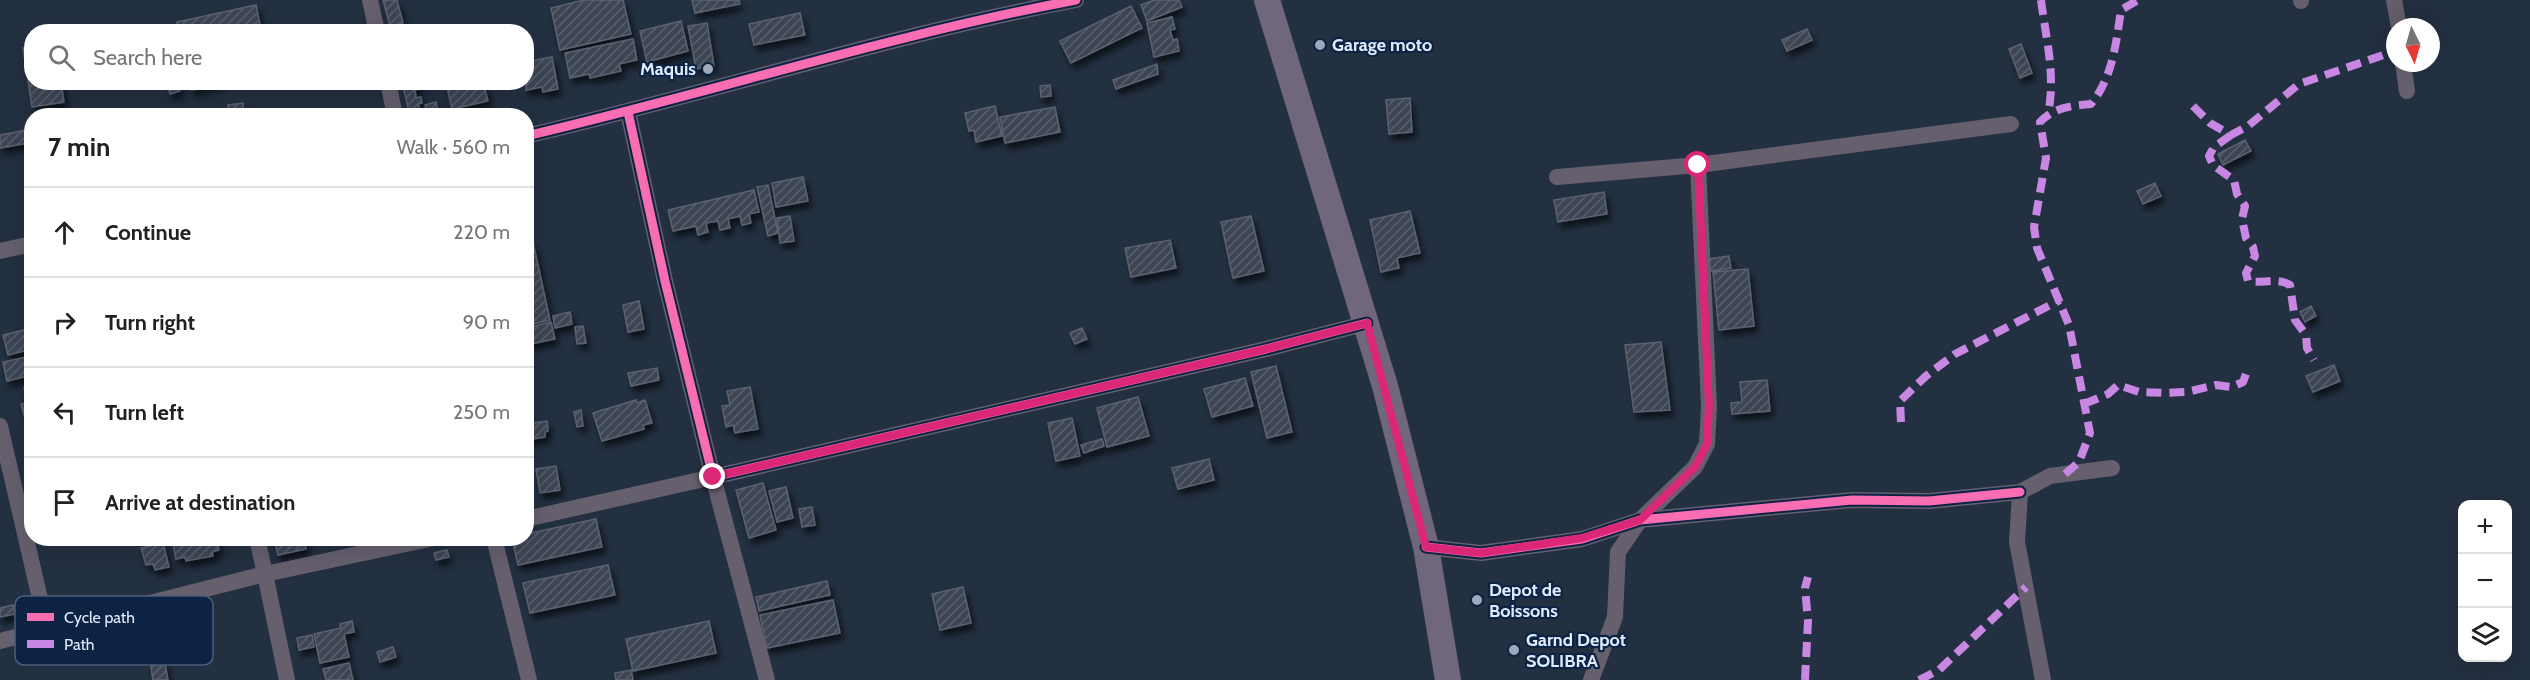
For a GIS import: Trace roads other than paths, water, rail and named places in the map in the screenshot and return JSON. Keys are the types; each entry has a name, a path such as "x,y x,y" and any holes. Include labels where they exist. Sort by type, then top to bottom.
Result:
{"main road":[{"path":"1267,0 1367,323 1426,547 1448,680"}],"street":[{"path":"370,0 375,24"},
{"path":"534,134 628,112 962,23 1076,0"},
{"path":"2394,0 2397,18"},
{"path":"2404,72 2406,91"},
{"path":"390,90 393,108"},
{"path":"628,112 665,281 766,680"},
{"path":"1557,177 1698,165 2012,124"},
{"path":"1591,680 1615,617 1618,552 1640,520 1695,467 1707,444 1709,406 1698,165"},
{"path":"0,251 24,246"},
{"path":"534,517 1266,349 1367,323"},
{"path":"0,426 24,529"},
{"path":"1426,547 1481,553 1582,538 1640,520 1852,500 1929,501 2020,492 2050,476 2112,468"},
{"path":"2020,492 2016,542 2043,680"},
{"path":"28,546 40,596"},
{"path":"259,546 287,680"},
{"path":"176,596 396,546"},
{"path":"496,546 529,680"},
{"path":"0,641 15,637"}],"place":[{"name":"Garage moto","path":"1320,45"},
{"name":"Maquis","path":"708,69"},
{"name":"Depot de Boissons","path":"1477,600"},
{"name":"Garnd Depot SOLIBRA","path":"1514,650"}]}
